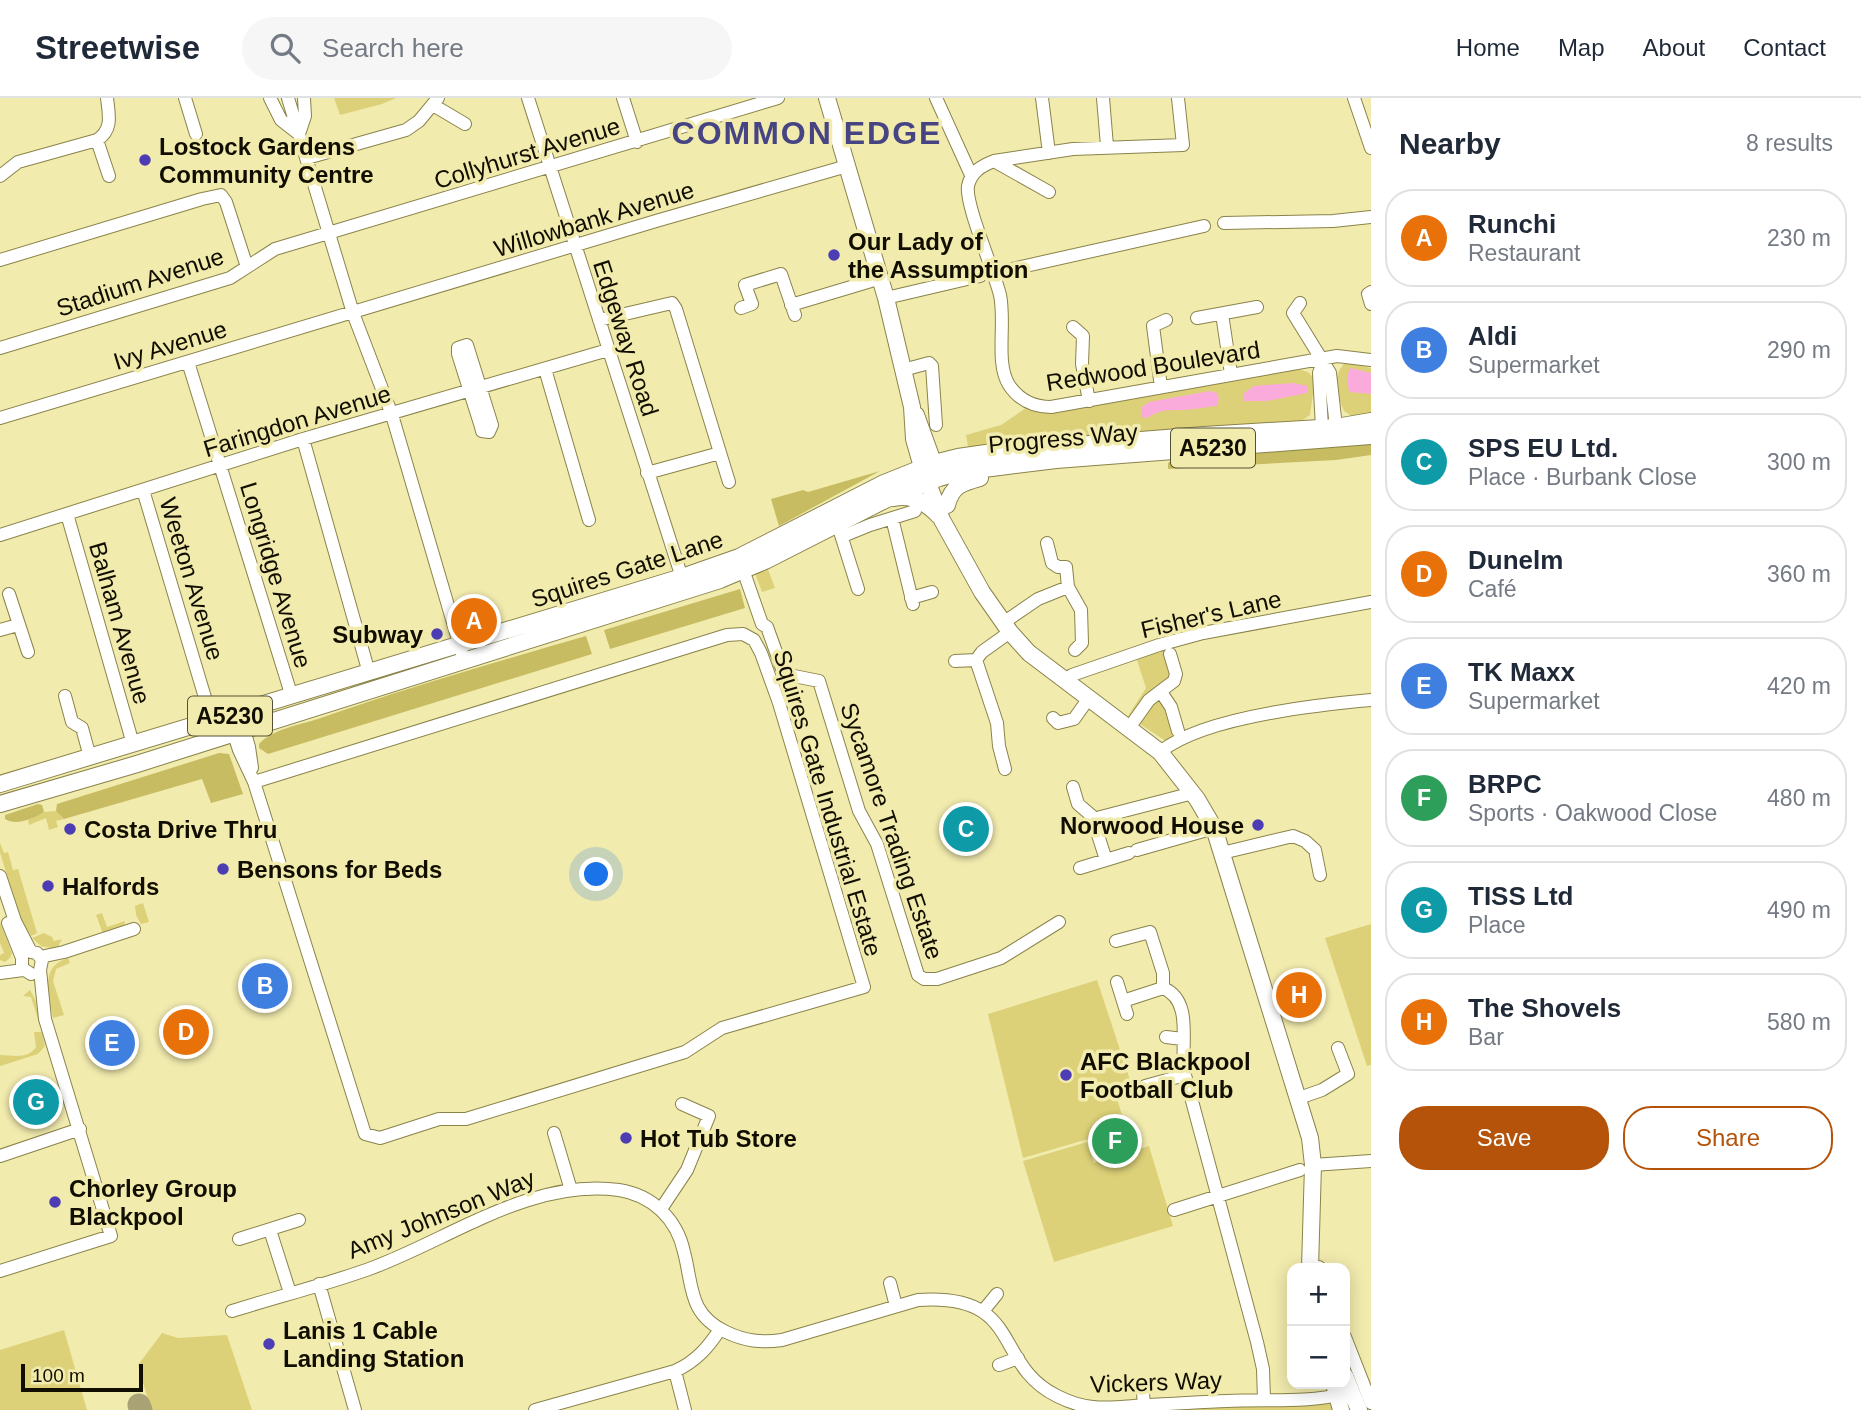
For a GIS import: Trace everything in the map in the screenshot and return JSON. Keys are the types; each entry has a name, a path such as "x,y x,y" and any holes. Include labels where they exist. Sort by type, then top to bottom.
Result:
{"main road":[{"path":"827,98 881,278 912,407 914,439 906,464 884,483"},
{"path":"912,407 921,426 931,473 944,513 960,553 1007,628 1029,653 1160,752 1193,793 1214,828 1310,1138 1308,1172 1316,1263"},
{"name":"Progress Way","path":"931,473 1325,430 1371,421"},
{"path":"1325,430 1371,430"},
{"name":"Progress Way","path":"931,473 1000,451 1204,435 1325,430 1371,436"},
{"path":"914,439 931,473"},
{"path":"944,513 950,494 957,485 1013,471 1028,463"},
{"name":"Squires Gate Lane","path":"837,523 884,483 931,473"},
{"name":"Squires Gate Lane","path":"0,804 239,732 461,653 741,564 837,523 885,500 931,473"},
{"path":"885,500 909,497 944,513"},
{"name":"Squires Gate Lane","path":"0,784 369,673 461,653"},
{"path":"0,797 91,770 151,759"},
{"path":"1338,1394 1359,1410"}],"street":[{"path":"0,176 18,162 104,136 109,128 107,98"},
{"path":"185,98 197,134"},
{"path":"270,98 281,120 299,134"},
{"path":"288,98 353,313 392,415 461,653"},
{"path":"299,134 305,116 304,98"},
{"name":"Edgeway Road","path":"528,98 684,584"},
{"path":"623,98 637,142"},
{"name":"Collyhurst Avenue","path":"328,235 778,98"},
{"path":"936,98 971,175 994,161 1048,153 1107,146 1183,145 1178,98"},
{"path":"1042,98 1048,153"},
{"path":"1102,98 1107,146"},
{"path":"1354,98 1371,149"},
{"path":"307,158 406,130 436,102 465,124"},
{"path":"97,140 109,176"},
{"path":"994,161 1049,192"},
{"name":"Willowbank Avenue","path":"353,313 847,166"},
{"name":"Redwood Boulevard","path":"971,175 968,188 970,201 994,273 1003,311 1002,366 1008,384 1020,397 1036,405 1051,407 1231,374 1345,356 1370,356"},
{"path":"0,260 202,198 221,195 226,202 247,267"},
{"path":"1224,223 1333,221 1371,217"},
{"path":"994,273 1204,226"},
{"name":"Stadium Avenue","path":"0,348 230,278 275,249 328,235"},
{"path":"886,298 976,277 967,263"},
{"path":"741,308 752,304 744,280 781,274 793,310 881,278"},
{"path":"599,320 672,303 729,482"},
{"path":"1197,318 1256,307"},
{"path":"1291,309 1330,373 1325,430"},
{"name":"Ivy Avenue","path":"0,418 353,313"},
{"path":"1222,314 1231,374"},
{"path":"1161,387 1147,323 1166,320"},
{"path":"1073,327 1083,336"},
{"path":"1083,336 1096,330"},
{"path":"1083,336 1082,363 1089,401"},
{"name":"Faringdon Avenue","path":"0,535 303,439 608,350"},
{"name":"Longridge Avenue","path":"188,362 292,697"},
{"path":"903,370 929,363 932,366 936,425"},
{"path":"545,369 589,520"},
{"path":"303,439 369,673"},
{"path":"647,473 720,453"},
{"name":"Weeton Avenue","path":"143,490 227,717"},
{"name":"Squires Gate Lane","path":"837,523 892,518 915,511"},
{"name":"Balham Avenue","path":"67,514 133,744"},
{"path":"892,518 912,601 932,592"},
{"path":"837,523 858,589"},
{"path":"1047,543 1052,563 1058,567 1070,563 1068,587 1089,626 1082,643 1075,650"},
{"name":"Sycamore Trading Estate","path":"741,564 762,624 767,626 784,674 819,681 859,811 877,844 918,975 927,980 937,979 1001,958 1059,922"},
{"path":"955,662 976,660 1038,599 1068,587"},
{"path":"9,594 27,652"},
{"name":"Fisher's Lane","path":"1064,680 1159,645 1203,633 1371,602"},
{"path":"0,630 19,625"},
{"name":"Squires Gate Industrial Estate","path":"743,634 754,640 779,703 864,987 722,1028 685,1052 466,1119 439,1119 380,1138 365,1134 254,782 727,635 743,634"},
{"path":"1129,728 1149,700 1169,687 1175,678 1170,654"},
{"path":"976,660 1002,724 999,746 1005,769"},
{"path":"1161,692 1171,707 1178,731"},
{"path":"65,696 72,722 82,728 90,757"},
{"path":"1056,725 1074,719 1089,698"},
{"path":"1160,752 1171,743 1209,728 1321,705 1371,700"},
{"path":"227,717 239,732 254,782"},
{"path":"1073,787 1078,804 1093,820 1106,860"},
{"path":"1093,820 1193,793"},
{"path":"1080,867 1214,828"},
{"path":"1222,853 1293,836 1305,841 1315,850 1320,875"},
{"path":"0,876 31,964 111,1236 0,1271"},
{"path":"0,903 31,964"},
{"path":"0,972 134,929"},
{"path":"1116,941 1150,932 1163,973 1163,988"},
{"path":"1117,982 1127,1014"},
{"path":"1123,1000 1163,988 1175,996 1185,1018 1182,1060 1185,1075 1263,1368 1264,1399"},
{"path":"1166,1037 1183,1039"},
{"path":"1299,1098 1322,1090 1348,1074 1338,1048"},
{"path":"1145,1086 1185,1075"},
{"path":"682,1104 709,1116 687,1170 661,1209 678,1235 684,1250 692,1296 702,1314 714,1325 749,1341 765,1342 782,1340 918,1300 939,1298 958,1301 983,1311 997,1294"},
{"path":"0,1156 80,1129"},
{"path":"554,1133 571,1190"},
{"path":"1174,1210 1339,1163 1371,1161"},
{"name":"Amy Johnson Way","path":"232,1311 370,1268 534,1197 571,1190 619,1191 635,1194 661,1209"},
{"path":"239,1239 299,1220"},
{"path":"270,1230 290,1293"},
{"path":"890,1283 896,1306"},
{"path":"319,1284 355,1410"},
{"name":"Vickers Way","path":"983,1311 999,1326 1035,1380 1048,1391 1076,1405 1089,1408 1144,1405 1176,1407 1338,1394"},
{"path":"535,1410 675,1371 702,1353 714,1325"},
{"path":"1350,1350 1371,1403"},
{"path":"999,1365 1018,1358"},
{"path":"675,1371 685,1410"},
{"path":"1142,1382 1144,1405"}],"shaded area":[{"path":"334,98 396,98 340,115"},
{"path":"1346,362 1371,368 1371,416 1356,419 1344,411 1337,379"},
{"path":"1350,368 1371,373 1371,394 1349,392 1347,377"},
{"path":"1298,369 1313,377 1314,387 1310,415 1298,423 969,452 966,435 1001,425 1026,408 1042,411 1072,410 1148,394"},
{"path":"1293,383 1308,386 1307,393 1267,401 1244,401 1243,394 1254,386"},
{"path":"1210,391 1217,393 1217,406 1164,411 1147,418 1141,417 1142,407 1149,402"},
{"path":"1371,444 1371,455 1336,460 1168,469 1168,463 1172,460 1190,457"},
{"path":"880,471 779,526 771,499 803,490 808,492"},
{"path":"766,564 775,588 762,592 756,576 757,571"},
{"path":"740,589 745,608 610,649 604,630"},
{"path":"586,636 592,654 268,754 259,748 259,744 265,739 287,728"},
{"path":"1168,648 1176,674 1161,693 1180,736 1167,742 1128,716 1146,688 1136,657"},
{"path":"219,753 229,754 243,794 211,803 202,779 64,819 56,811 57,804"},
{"path":"42,805 44,812 35,817 19,822 5,819 5,815"},
{"path":"56,811 64,819 56,821 58,827 49,830 46,818 29,825 28,820 44,812"},
{"path":"0,843 4,853 8,852 13,870 18,869 37,933 31,936 21,919 0,853"},
{"path":"143,903 149,922 141,924 135,906"},
{"path":"102,913 107,927 125,921 124,927 103,934 96,915"},
{"path":"0,922 12,953 5,962 0,960 0,955 4,953 0,943"},
{"path":"1371,924 1371,1065 1367,1066 1325,938"},
{"path":"44,933 54,941 62,939 57,949 41,946 32,938"},
{"path":"68,958 70,963 56,969 53,981 64,1015 53,1018 48,991 49,975 59,962"},
{"name":"AFC Blackpool Football Club","path":"1097,980 1131,1083 1114,1089 1126,1128 1023,1158 988,1014"},
{"path":"30,990 35,999 45,1046 38,1054 0,1066 0,1055 28,1054 36,1047 34,1032 42,1032 31,997 23,996"},
{"path":"1135,1128 1139,1142 1094,1154 1091,1141"},
{"path":"1087,1142 1094,1163 1149,1146 1173,1226 1054,1262 1023,1161"},
{"path":"64,1330 87,1410 0,1410 0,1350"},
{"path":"162,1333 178,1338 227,1335 252,1410 151,1410 138,1365"},
{"path":"1328,1403 1336,1410 1177,1410"}],"taxiway":[{"path":"139,1405 141,1410"}],"place":[{"name":"Lostock Gardens Community Centre","path":"145,160"},
{"name":"Our Lady of the Assumption","path":"834,255"},
{"name":"Runchi","path":"474,621"},
{"name":"Subway","path":"437,634"},
{"name":"Norwood House","path":"1258,825"},
{"name":"Costa Drive Thru","path":"70,829"},
{"name":"SPS EU Ltd.","path":"966,829"},
{"name":"Bensons for Beds","path":"223,869"},
{"name":"Halfords","path":"48,886"},
{"name":"Aldi","path":"265,986"},
{"name":"The Shovels","path":"1299,995"},
{"name":"Dunelm","path":"186,1032"},
{"name":"TK Maxx","path":"112,1043"},
{"name":"AFC Blackpool Football Club","path":"1066,1075"},
{"name":"TISS Ltd","path":"36,1102"},
{"name":"Hot Tub Store","path":"626,1138"},
{"name":"BRPC","path":"1115,1141"},
{"name":"Chorley Group Blackpool","path":"55,1202"},
{"name":"Lanis 1 Cable Landing Station","path":"269,1344"}],"district":[{"name":"COMMON EDGE","path":"807,133"}]}
